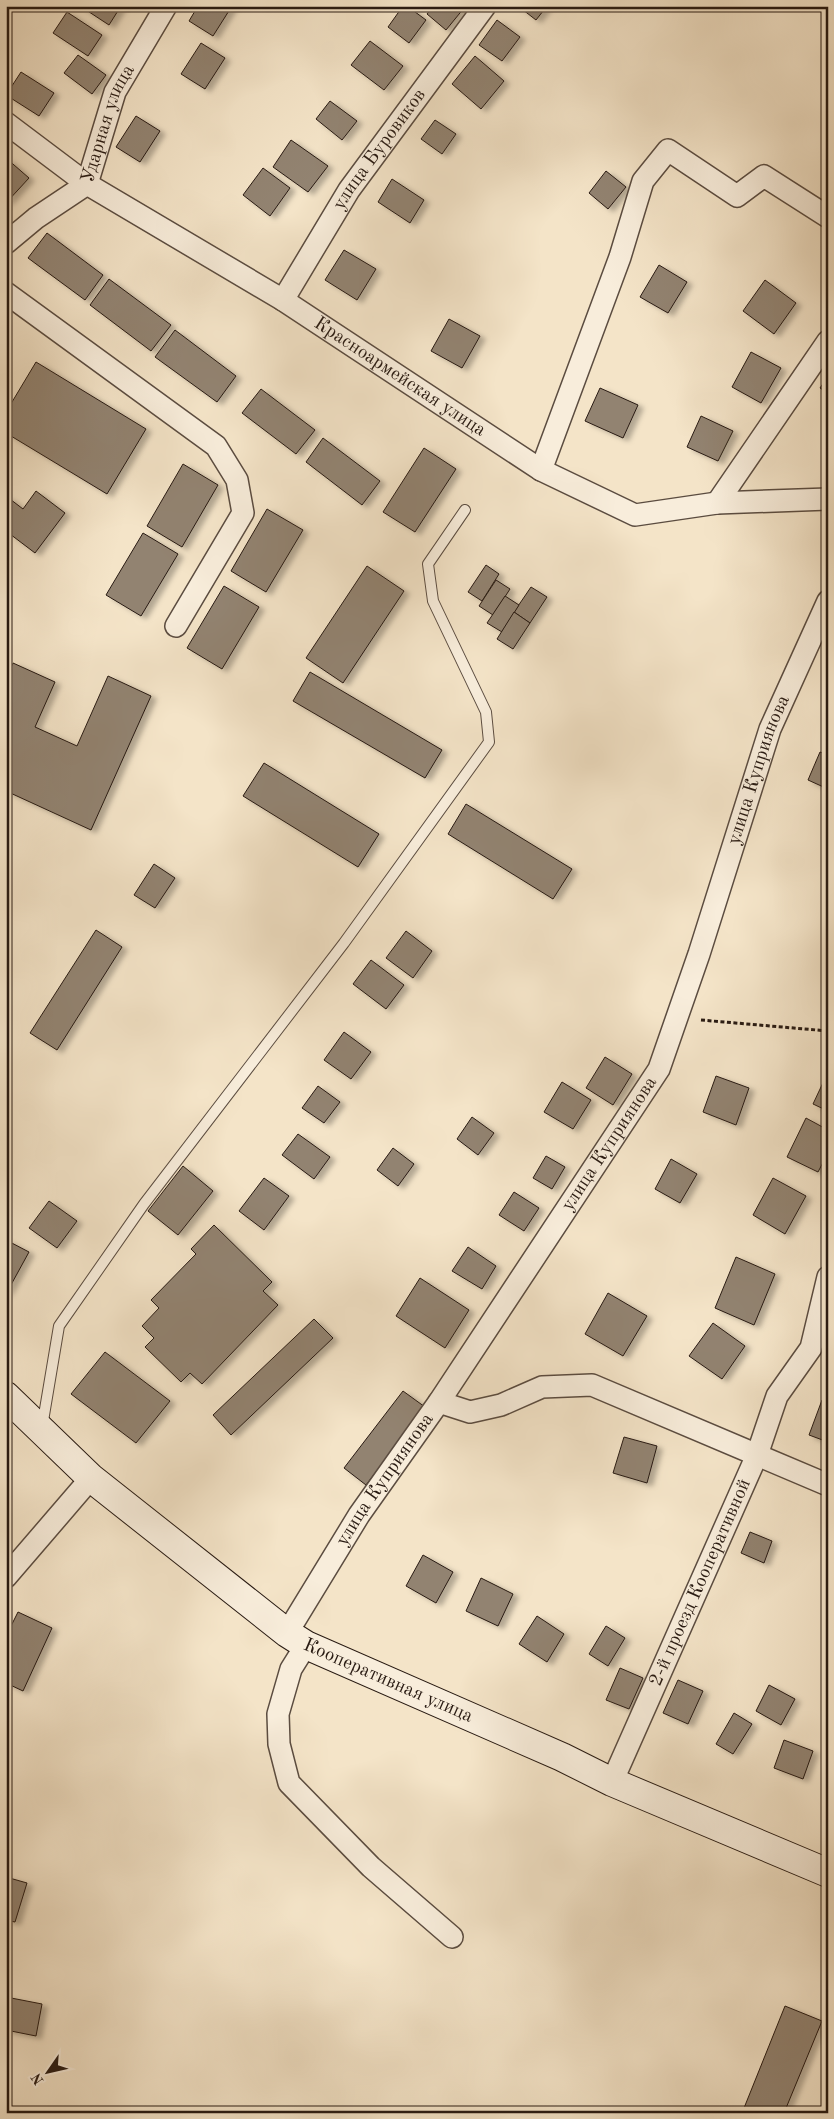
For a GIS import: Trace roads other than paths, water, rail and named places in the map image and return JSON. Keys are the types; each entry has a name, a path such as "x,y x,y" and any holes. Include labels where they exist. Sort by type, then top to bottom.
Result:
{"main road":[{"name":"Кооперативная улица","path":"6,1396 91,1478 297,1639 562,1757 612,1782 828,1873"}],"street":[{"name":"Ударная улица","path":"6,243 36,218 87,184 115,92 166,6"},
{"name":"улица Буровиков","path":"283,300 349,190 485,6"},
{"name":"Красноармейская улица","path":"6,123 87,184 283,300 541,470 635,515 717,503 828,499"},
{"path":"541,470 620,257 643,181 668,150 737,196 764,176 828,217"},
{"path":"6,293 216,446 236,480 242,513 176,626"},
{"path":"717,503 828,341"},
{"name":"улица Куприянова","path":"452,1937 371,1867 289,1783 279,1744 278,1714 291,1669 297,1639 359,1515 440,1402 659,1069 699,954 770,729 828,601"},
{"path":"819,1345 828,1277"},
{"name":"2-й проезд Кооперативной","path":"612,1782 757,1455 777,1396 819,1345"},
{"path":"440,1402 470,1412 501,1405 542,1387 592,1384 828,1485"},
{"path":"6,1577 91,1478"}],"lane":[{"path":"41,1430 59,1326 144,1204 344,943 489,742 486,712 433,601 428,564 465,510"}]}
